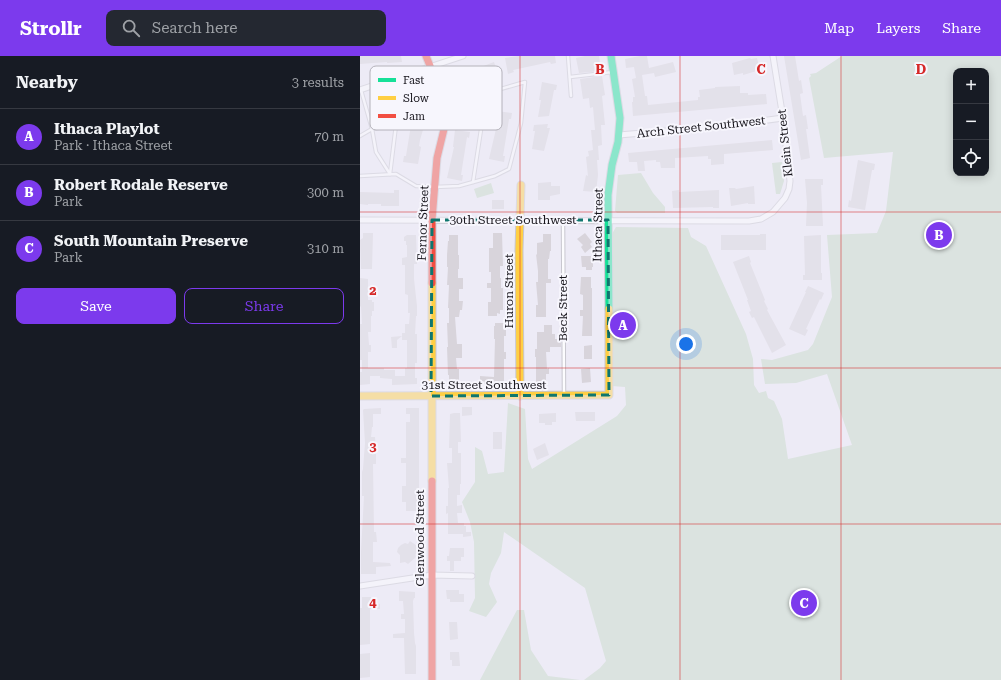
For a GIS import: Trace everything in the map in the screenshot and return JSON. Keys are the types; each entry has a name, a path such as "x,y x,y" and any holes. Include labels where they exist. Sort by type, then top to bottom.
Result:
{"street":[{"name":"Fernor Street","path":"426,56 430,66"},
{"path":"430,66 463,56"},
{"name":"Ithaca Street","path":"609,396 608,220 610,179 618,135 619,105 611,56"},
{"name":"Klein Street","path":"761,219 773,212 781,204 789,189 790,169 773,56"},
{"name":"Arch Street Southwest","path":"618,135 724,126 783,118"},
{"name":"Fernor Street","path":"431,396 432,220 437,158 444,130"},
{"name":"Huron Street","path":"520,396 520,220 522,185"},
{"name":"30th Street Southwest","path":"360,220 733,221 761,219"},
{"name":"31st Street Southwest","path":"360,396 609,396"},
{"name":"Glenwood Street","path":"431,396 432,680"},
{"path":"360,586 432,575 472,576"}],"lane":[{"path":"568,56 571,96"},
{"path":"570,77 613,72"},
{"path":"360,176 396,174 416,186 459,186 495,176 509,169 521,123 524,82 502,88"},
{"path":"361,90 370,122"},
{"path":"360,136 370,130"},
{"path":"372,130 376,152 390,174"},
{"path":"390,174 395,130"},
{"path":"473,182 481,130"},
{"name":"Beck Street","path":"563,221 564,396"}],"highlighted area":[{"path":"432,220 608,220 609,395 431,396"}],"green space":[{"path":"842,56 1001,56 1001,680 584,680 600,668 606,661 585,588 504,532 501,553 491,573 489,584 497,602 486,617 469,611 475,598 474,542 470,522 462,502 475,482 475,447 482,451 488,474 504,472 508,403 525,409 528,459 532,469 617,416 626,405 625,387 612,386 612,234 616,227 688,228 691,237 706,246 746,334 753,359 754,385 759,393 766,391 768,398 774,401 782,419 788,459 852,445 827,374 796,383 765,384 761,359 772,360 808,350 813,344 832,297 827,235 877,233 886,211 893,152 824,158 809,78 811,76 810,74 816,73"},
{"path":"782,162 784,181 780,194 776,194 772,163"},
{"path":"641,173 653,193 665,207 665,213 617,213 615,211 618,175"},
{"path":"491,183 494,193 477,198 474,189"},
{"path":"517,610 524,610 531,650 548,676 580,680 480,680"}],"building":[{"path":"360,56 401,56 402,62 360,64"},
{"path":"518,56 555,56 556,63 551,64 550,62 513,70 514,72 508,74 505,58"},
{"path":"585,56 599,56 601,71 579,73 576,58"},
{"path":"647,56 649,68 673,62 676,72 655,77 654,73 642,75 648,105 698,100 698,97 700,97 699,90 715,87 740,86 740,93 748,93 748,95 766,94 767,104 633,116 632,102 633,97 635,97 632,79 636,78 634,67 626,68 625,59"},
{"path":"784,56 795,56 799,81 801,80 803,93 800,94 803,116 806,115 808,129 806,129 810,158 801,160"},
{"path":"750,58 757,58 760,70 743,75 743,73 734,75 732,63"},
{"path":"494,62 495,66 483,66"},
{"path":"602,76 605,95 602,96 605,125 601,125 602,145 598,146 599,160 597,160 598,175 596,192 583,191 586,175 588,176 586,157 589,156 588,151 593,150 591,130 595,130 593,107 590,108 589,98 583,99 580,79"},
{"path":"542,82 557,85 556,90 554,90 549,116 538,117 541,100 539,100"},
{"path":"502,112 512,113 511,119 509,119 503,156 505,156 504,162 489,159 496,130 502,130"},
{"path":"548,124 547,128 550,128 544,151 532,149 535,131 533,131 534,125"},
{"path":"410,130 423,130 419,146 421,147 418,164 403,162 404,156 406,156"},
{"path":"455,130 470,132 469,138 467,137 461,175 463,175 462,181 447,178 454,147"},
{"path":"772,140 773,150 724,154 724,164 711,165 711,159 708,159 708,156 675,158 675,168 661,168 660,162 656,162 656,160 644,161 645,171 638,171 637,162 629,162 628,153"},
{"path":"858,160 875,164 874,170 872,170 865,210 848,207 849,200 851,201"},
{"path":"805,179 823,179 823,185 821,185 823,226 806,226 807,203"},
{"path":"551,182 551,186 560,186 560,194 550,196 550,200 538,200 538,183"},
{"path":"754,186 755,204 748,203 731,206 729,188 736,189"},
{"path":"394,190 399,190 399,206 360,204 360,192 394,193"},
{"path":"679,190 679,192 719,190 719,208 673,208 672,191"},
{"path":"492,200 504,200 504,209 492,209"},
{"path":"363,233 373,233 372,269 361,269 360,240 363,238"},
{"path":"493,233 502,233 503,266 500,266 500,278 501,288 503,288 503,310 500,310 500,314 497,313 497,316 488,316 488,302 491,302 491,288 487,288 487,283 491,283 491,272 489,272 489,248 493,248"},
{"path":"585,233 592,242 590,244 592,247 585,253 581,247 583,245 577,239"},
{"path":"543,234 551,234 551,251 548,259 548,279 551,279 551,283 546,283 546,317 536,317 536,305 538,305 536,282 538,282 538,271 536,254 537,255 537,243 543,242"},
{"path":"766,234 766,250 721,250 721,235"},
{"path":"407,235 416,235 417,264 414,264 414,279 417,306 415,334 417,334 417,363 415,363 415,378 417,378 417,384 392,385 392,379 380,378 380,376 370,376 370,384 360,385 362,360 360,360 360,324 362,324 361,306 360,307 360,278 368,279 368,300 372,300 372,302 374,302 374,311 372,311 371,316 371,332 368,332 371,352 368,352 368,368 395,370 395,376 405,376 405,368 407,368 407,340 402,340 402,333 405,333 405,324 409,324 410,313 408,313 408,295 405,294 405,265 402,265 402,258 407,257 407,245 406,241 404,241 404,237"},
{"path":"449,235 458,235 458,278 463,278 463,289 459,289 459,301 463,301 462,310 460,310 459,317 455,317 457,344 462,344 462,358 456,358 457,369 459,369 459,385 449,385 448,375 447,323 449,323 449,285 447,285 447,255"},
{"path":"821,235 822,280 803,280 803,275 805,275 804,236"},
{"path":"581,256 591,256 591,261 593,261 592,270 586,270 586,267 582,267"},
{"path":"749,256 750,263 768,309 767,310 786,345 772,353 754,317 752,318 749,312 751,311 748,300 733,262"},
{"path":"581,277 591,277 592,336 582,336 583,316 580,316 580,310 583,310 583,295 580,294"},
{"path":"808,286 824,293 806,329 808,330 805,336 789,329"},
{"path":"495,323 504,323 506,329 506,336 504,336 504,352 506,352 506,359 504,359 504,381 503,384 480,384 480,376 494,377"},
{"path":"544,325 552,325 552,334 555,334 555,339 561,339 561,347 550,347 550,352 546,352 547,369 549,368 549,374 546,374 546,385 536,385 535,349 537,349 537,332 544,332"},
{"path":"402,336 397,340 397,348 392,348 391,337"},
{"path":"592,345 592,359 584,359 584,346"},
{"path":"590,368 591,382 582,383 581,369"},
{"path":"462,407 472,407 472,415 462,416"},
{"path":"381,408 381,414 373,414 371,437 375,437 376,451 376,464 373,464 374,532 376,532 377,542 373,542 373,562 390,563 391,566 376,567 376,574 361,574 364,496 362,496 362,472 365,443 363,410"},
{"path":"406,408 419,408 419,510 417,511 406,511 406,502 402,502 402,486 406,486 406,463 401,463 401,458 406,458 406,422 410,422 410,414 406,414"},
{"path":"575,412 595,412 595,421 576,421"},
{"path":"460,413 461,442 458,442 458,453 461,453 461,484 460,495 457,495 457,506 462,505 462,513 457,513 458,523 464,523 464,526 466,526 466,532 471,532 471,536 463,537 463,534 448,534 448,513 446,514 449,488 447,463 452,463 452,448 449,448 450,414"},
{"path":"556,413 556,422 552,422 552,425 539,423 539,414"},
{"path":"493,432 502,432 502,449 493,449"},
{"path":"545,443 549,455 537,460 533,449"},
{"path":"410,541 420,548 415,555 415,558 408,564 405,562 400,563 400,555 397,552 398,548 405,543 408,544"},
{"path":"450,548 464,548 464,557 461,557 461,561 454,561 454,571 450,571 450,561 447,561"},
{"path":"446,590 459,590 459,594 464,594 464,602 450,602 450,599 447,599"},
{"path":"399,591 415,592 415,598 413,601 416,674 405,674 404,638 393,638 393,634 405,633 405,619 401,619 401,614 404,614 403,601 399,601"},
{"path":"362,597 371,597 371,603 380,604 380,609 370,609 370,644 360,645 360,608 362,608"},
{"path":"449,622 457,622 458,639 450,640"},
{"path":"450,652 459,652 460,666 452,666"},
{"path":"370,653 370,677 360,678 360,654"}],"traffic: fast":[{"path":"609,309 608,195 612,165 618,142 620,118 611,56"}],"traffic: slow":[{"path":"520,396 519,250 521,185"},
{"path":"432,283 432,481"},
{"path":"360,396 609,395 609,309"}],"traffic: jam":[{"path":"426,56 430,66"},
{"path":"432,283 432,220 437,158 444,130"},
{"path":"432,481 432,680"}],"place":[{"name":"Robert Rodale Reserve","path":"939,235"},
{"name":"Ithaca Playlot","path":"623,325"},
{"name":"South Mountain Preserve","path":"804,603"}]}
